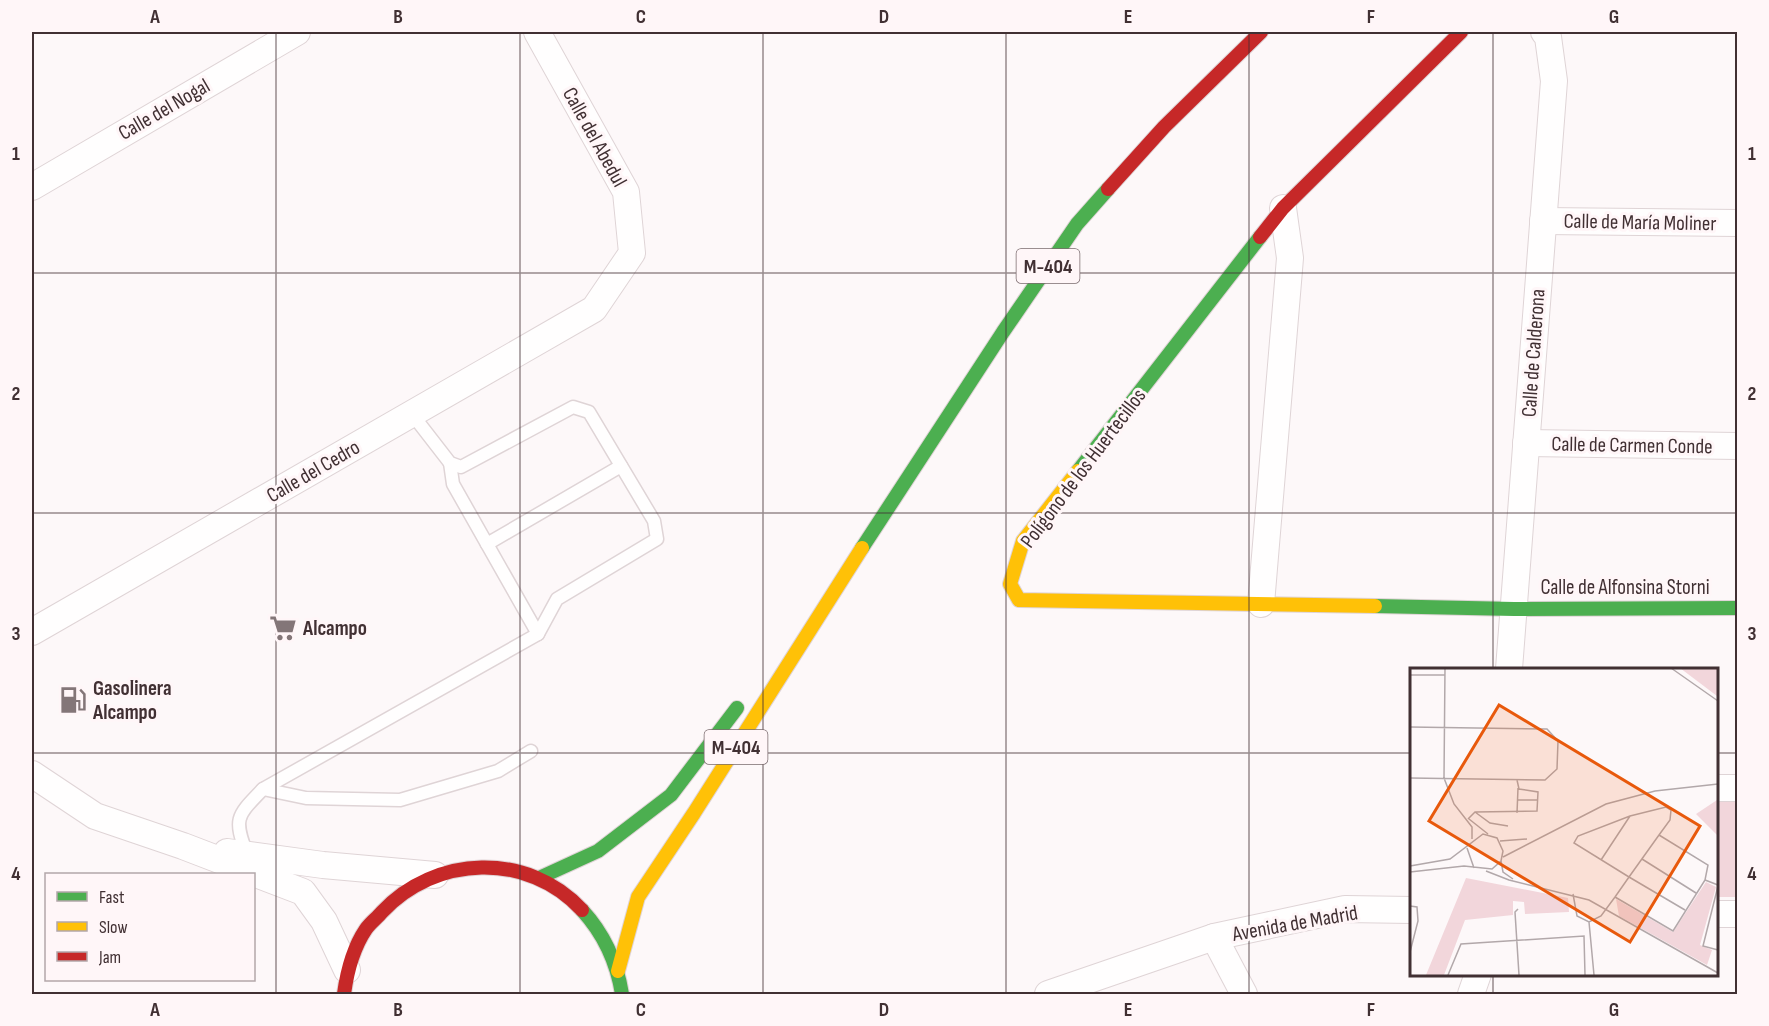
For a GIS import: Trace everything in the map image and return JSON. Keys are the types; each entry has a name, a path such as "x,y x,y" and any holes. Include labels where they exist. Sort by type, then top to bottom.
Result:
{"main road":[{"name":"M-404","path":"618,970 638,897 873,531 1003,332 1077,224 1164,127 1261,32"},
{"name":"Polígono de los Huertecillos","path":"1461,32 1282,208 1023,541 1010,584 1019,600 1514,609"},
{"name":"M-404","path":"775,659 873,531"},
{"name":"Calle de Alfonsina Storni","path":"1514,609 1737,608"},
{"name":"M-404","path":"539,878 598,851 671,795 747,696"},
{"name":"M-404","path":"346,982 366,929 396,897 435,875 469,867 507,869 539,878 574,900 597,926 618,970 622,994"}],"street":[{"name":"Calle del Nogal","path":"32,187 297,32"},
{"name":"Calle del Abedul","path":"537,32 626,192 632,253 594,309"},
{"name":"Calle de Calderona","path":"1509,668 1554,81 1546,34"},
{"path":"1261,604 1290,258 1282,208"},
{"name":"Calle de María Moliner","path":"1543,220 1737,223"},
{"name":"Calle del Cedro","path":"32,632 594,309"},
{"name":"Calle de Carmen Conde","path":"1526,443 1737,446"},
{"path":"32,774 94,816 253,873"},
{"path":"1718,788 1737,788"},
{"path":"183,846 323,865 435,875"},
{"path":"255,874 303,892 324,921 346,982"},
{"name":"Avenida de Madrid","path":"1048,994 1214,937 1345,909 1410,910"},
{"path":"1718,914 1737,915"},
{"name":"Avenida de Madrid","path":"1214,937 1244,994"},
{"path":"1471,994 1478,975"}],"lane":[{"path":"247,854 238,832 242,812 263,789 538,634 557,599 657,538 654,521 589,412 573,407 461,467 450,463"},
{"path":"412,414 450,463 453,484 538,634"},
{"path":"487,544 621,466"},
{"path":"263,789 306,798 400,800 498,771 531,751"}],"shaded area":[{"path":"1718,796 1737,796 1737,897 1718,897"}],"traffic: fast":[{"path":"862,548 1003,332 1077,224 1108,189"},
{"path":"1078,471 1260,237"},
{"path":"1375,606 1514,609 1738,608"},
{"path":"539,878 598,851 671,795 737,708"},
{"path":"582,910 597,929 608,949 617,971 622,994"}],"traffic: slow":[{"path":"1078,471 1023,541 1010,584 1019,600 1375,606"},
{"path":"618,971 638,897 862,548"}],"traffic: jam":[{"path":"1108,189 1164,127 1261,32"},
{"path":"1260,237 1283,208 1461,32"},
{"path":"344,994 351,960 366,929 404,893 428,879 454,871 482,868 509,870 535,877 560,891 582,910"}],"place":[{"name":"Alcampo","path":"283,628"},
{"name":"Gasolinera Alcampo","path":"73,700"}]}
